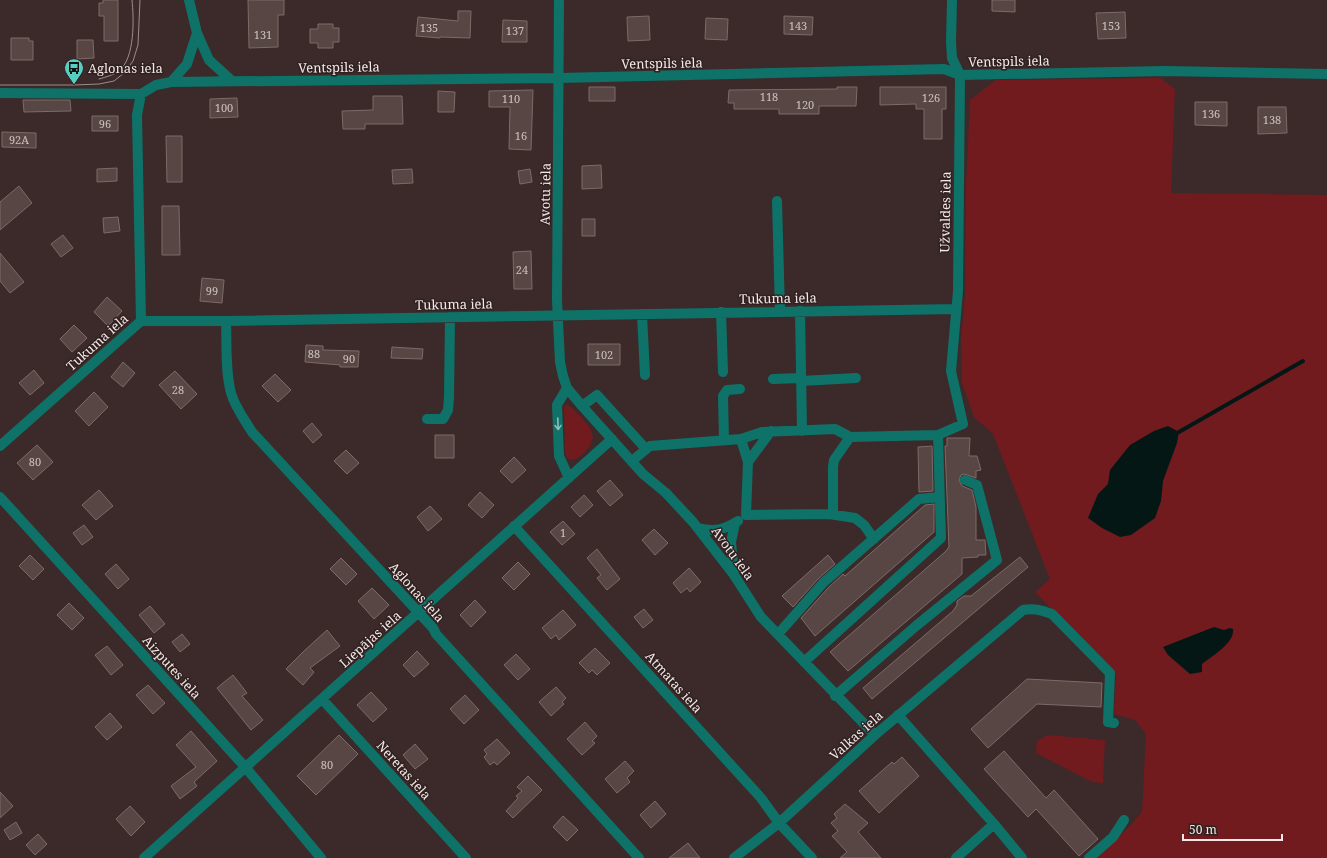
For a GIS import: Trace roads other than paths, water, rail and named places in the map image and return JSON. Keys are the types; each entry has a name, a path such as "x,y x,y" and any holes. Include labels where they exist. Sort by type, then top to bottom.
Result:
{"street":[{"path":"189,0 197,33 209,60 232,81"},
{"name":"Avotu iela","path":"559,0 558,316 560,362 567,388 643,474 666,492 698,528 734,575 762,616 835,696 875,735"},
{"name":"Užvaldes iela","path":"938,435 963,424 951,371 958,291 960,75 952,58 952,0"},
{"path":"171,82 187,64 197,33"},
{"name":"Ventspils iela","path":"0,93 141,94 156,85 171,82 559,78 944,69 960,75 1165,71 1327,74"},
{"path":"141,94 137,115 141,321"},
{"path":"777,201 780,311"},
{"name":"Tukuma iela","path":"0,446 141,321 226,321 956,309"},
{"path":"800,311 802,431"},
{"path":"721,312 723,372"},
{"path":"642,314 645,375"},
{"path":"427,419 443,419 448,410 450,317"},
{"name":"Aglonas iela","path":"226,321 227,373 231,393 235,405 252,432 419,612 446,645 639,858"},
{"path":"773,379 856,378"},
{"path":"567,388 557,405 559,456 569,478"},
{"path":"724,440 723,396 727,390 740,389"},
{"path":"582,406 598,395 646,449"},
{"path":"632,461 650,446 741,438 762,432 835,429 850,437 938,435 941,538 804,662"},
{"path":"748,462 771,432"},
{"path":"833,514 834,460 850,437"},
{"path":"741,438 748,462 746,515"},
{"name":"Liepājas iela","path":"144,858 612,439"},
{"path":"835,696 916,626 996,560 977,485 965,480"},
{"name":"Aizputes iela","path":"0,497 246,768 321,858"},
{"path":"779,633 823,583 920,499 939,497"},
{"path":"698,528 710,531 719,530 731,526 746,515 833,514 855,518 864,525 874,539"},
{"path":"734,575 731,542 735,523"},
{"name":"Atmatas iela","path":"514,526 760,798 779,823 812,858"},
{"name":"Valkas iela","path":"734,858 779,823 875,735 1023,610 1040,609 1052,614 1110,673 1108,722 1114,723"},
{"name":"Neretas iela","path":"322,699 466,858"},
{"path":"898,715 1022,858"},
{"path":"1090,858 1113,836 1124,820"},
{"path":"956,858 994,824"}],"waterway":[{"path":"1179,432 1303,361"}],"tram line":[{"path":"99,79 119,71 128,57 131,48 133,27 132,0"},
{"path":"0,85 74,85 99,84 114,81 124,73 133,61 138,45 140,0"}],"place":[{"name":"Aglonas iela","path":"74,85"}]}
